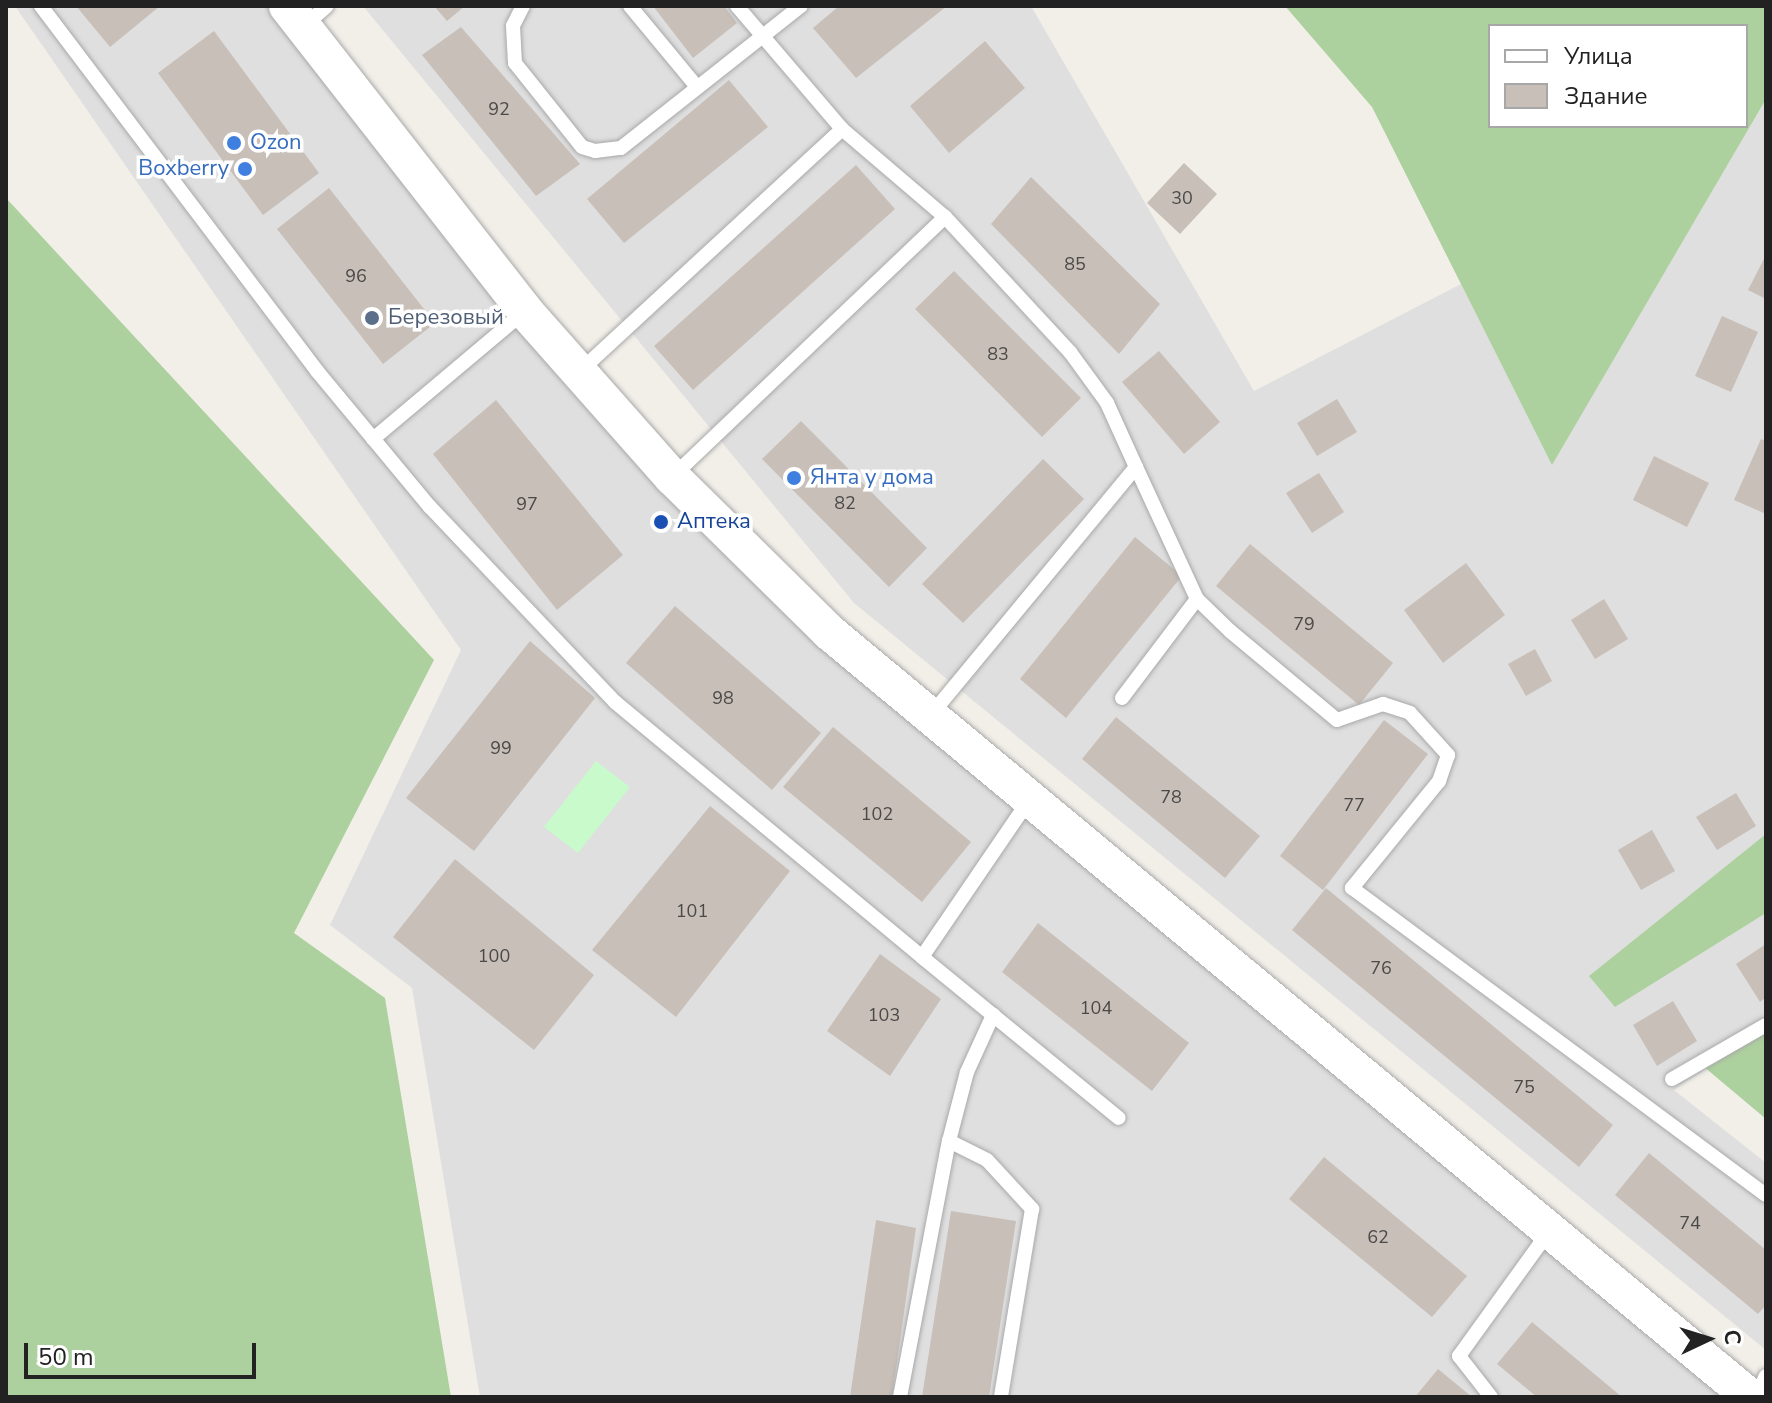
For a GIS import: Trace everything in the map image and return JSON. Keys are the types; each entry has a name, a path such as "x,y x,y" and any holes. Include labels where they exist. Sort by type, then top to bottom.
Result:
{"street":[{"path":"306,13 525,311 672,477 829,632 932,714 1753,1397"}],"lane":[{"path":"41,6 373,439 615,702 1119,1118"},
{"path":"523,6 513,26 515,63 582,147 621,148 801,6"},
{"path":"630,6 697,87"},
{"path":"737,6 842,129 945,217 1070,352 1107,403 1197,599 1325,713 1337,720 1383,704 1410,713 1448,755 1439,781 1352,888 1766,1195"},
{"path":"579,372 842,129"},
{"path":"672,477 945,217"},
{"path":"373,439 525,311"},
{"path":"932,714 1136,467"},
{"path":"1122,698 1197,599"},
{"path":"922,957 1032,797"},
{"path":"900,1397 949,1141 967,1072 993,1015"},
{"path":"1672,1079 1766,1025"},
{"path":"949,1141 987,1160 1032,1209 1001,1397"},
{"path":"1491,1397 1459,1356 1550,1230"},
{"path":"1753,1397 1766,1376"}],"shaded area":[{"path":"15,6 281,6 314,35 816,645 1733,1397 480,1397 412,988 330,925 461,650"},
{"path":"363,6 1031,6 1254,391 1461,284 1552,464 1766,99 1766,1030 1674,1090 1766,1163 1766,1350 854,603"}],"green space":[{"path":"1285,6 1766,6 1766,99 1552,465 1372,107"},
{"path":"6,198 434,660 294,933 385,998 451,1397 6,1397"},
{"path":"596,761 630,787 578,853 544,827"},
{"path":"1766,834 1766,913 1615,1007 1589,976"},
{"path":"1766,1030 1766,1119 1703,1066"}],"building":[{"path":"76,6 160,6 110,47"},
{"path":"434,6 465,6 447,21"},
{"path":"653,6 724,6 737,23 693,58"},
{"path":"839,6 947,6 856,78 813,28"},
{"path":"461,27 580,164 536,196 422,55"},
{"path":"214,31 319,173 263,215 158,73"},
{"path":"985,41 1025,88 949,153 910,106"},
{"path":"729,80 768,127 624,243 587,199"},
{"path":"1184,163 1217,194 1180,234 1147,203"},
{"path":"856,165 895,209 693,390 654,346"},
{"path":"1031,177 1160,304 1119,354 991,224"},
{"path":"329,188 435,323 383,364 277,229"},
{"path":"1766,255 1766,299 1748,290"},
{"path":"954,271 1081,398 1042,437 915,309"},
{"path":"1722,316 1758,332 1731,392 1695,376"},
{"path":"1159,351 1220,422 1184,454 1122,382"},
{"path":"1337,399 1357,432 1317,456 1297,423"},
{"path":"496,400 623,555 557,610 433,454"},
{"path":"801,421 927,548 889,587 762,459"},
{"path":"1761,439 1766,441 1766,514 1734,500"},
{"path":"1654,456 1709,483 1687,527 1633,500"},
{"path":"1043,459 1084,499 963,623 922,584"},
{"path":"1319,473 1344,512 1312,533 1286,493"},
{"path":"1135,537 1182,576 1066,718 1020,679"},
{"path":"1250,544 1393,663 1359,705 1216,586"},
{"path":"1466,563 1505,615 1443,663 1404,610"},
{"path":"1604,599 1628,639 1595,659 1571,620"},
{"path":"675,606 821,733 772,790 626,663"},
{"path":"530,641 595,698 474,851 406,798"},
{"path":"1535,649 1552,681 1526,696 1508,664"},
{"path":"1116,717 1260,836 1225,878 1082,759"},
{"path":"1384,720 1428,754 1323,890 1280,856"},
{"path":"833,727 971,842 922,902 783,787"},
{"path":"1736,793 1756,826 1717,850 1696,817"},
{"path":"710,806 790,871 676,1017 592,950"},
{"path":"1652,830 1675,871 1641,890 1618,850"},
{"path":"455,859 594,975 534,1050 393,937"},
{"path":"1326,888 1613,1125 1579,1167 1292,930"},
{"path":"1038,923 1189,1043 1152,1091 1002,972"},
{"path":"1766,944 1766,997 1760,1002 1736,964"},
{"path":"880,954 941,999 890,1076 827,1031"},
{"path":"1673,1001 1697,1041 1657,1066 1633,1025"},
{"path":"1649,1153 1766,1250 1766,1305 1758,1314 1615,1195"},
{"path":"1324,1157 1467,1276 1432,1317 1289,1199"},
{"path":"951,1211 1016,1221 989,1397 922,1397"},
{"path":"876,1220 916,1228 892,1397 850,1397"},
{"path":"1532,1322 1622,1397 1537,1397 1497,1364"},
{"path":"1438,1369 1472,1397 1415,1397"}],"place":[{"name":"Ozon","path":"234,143"},
{"name":"Boxberry","path":"245,169"},
{"name":"Березовый","path":"372,318"},
{"name":"Янта у дома","path":"794,478"},
{"name":"Аптека","path":"661,522"}]}
